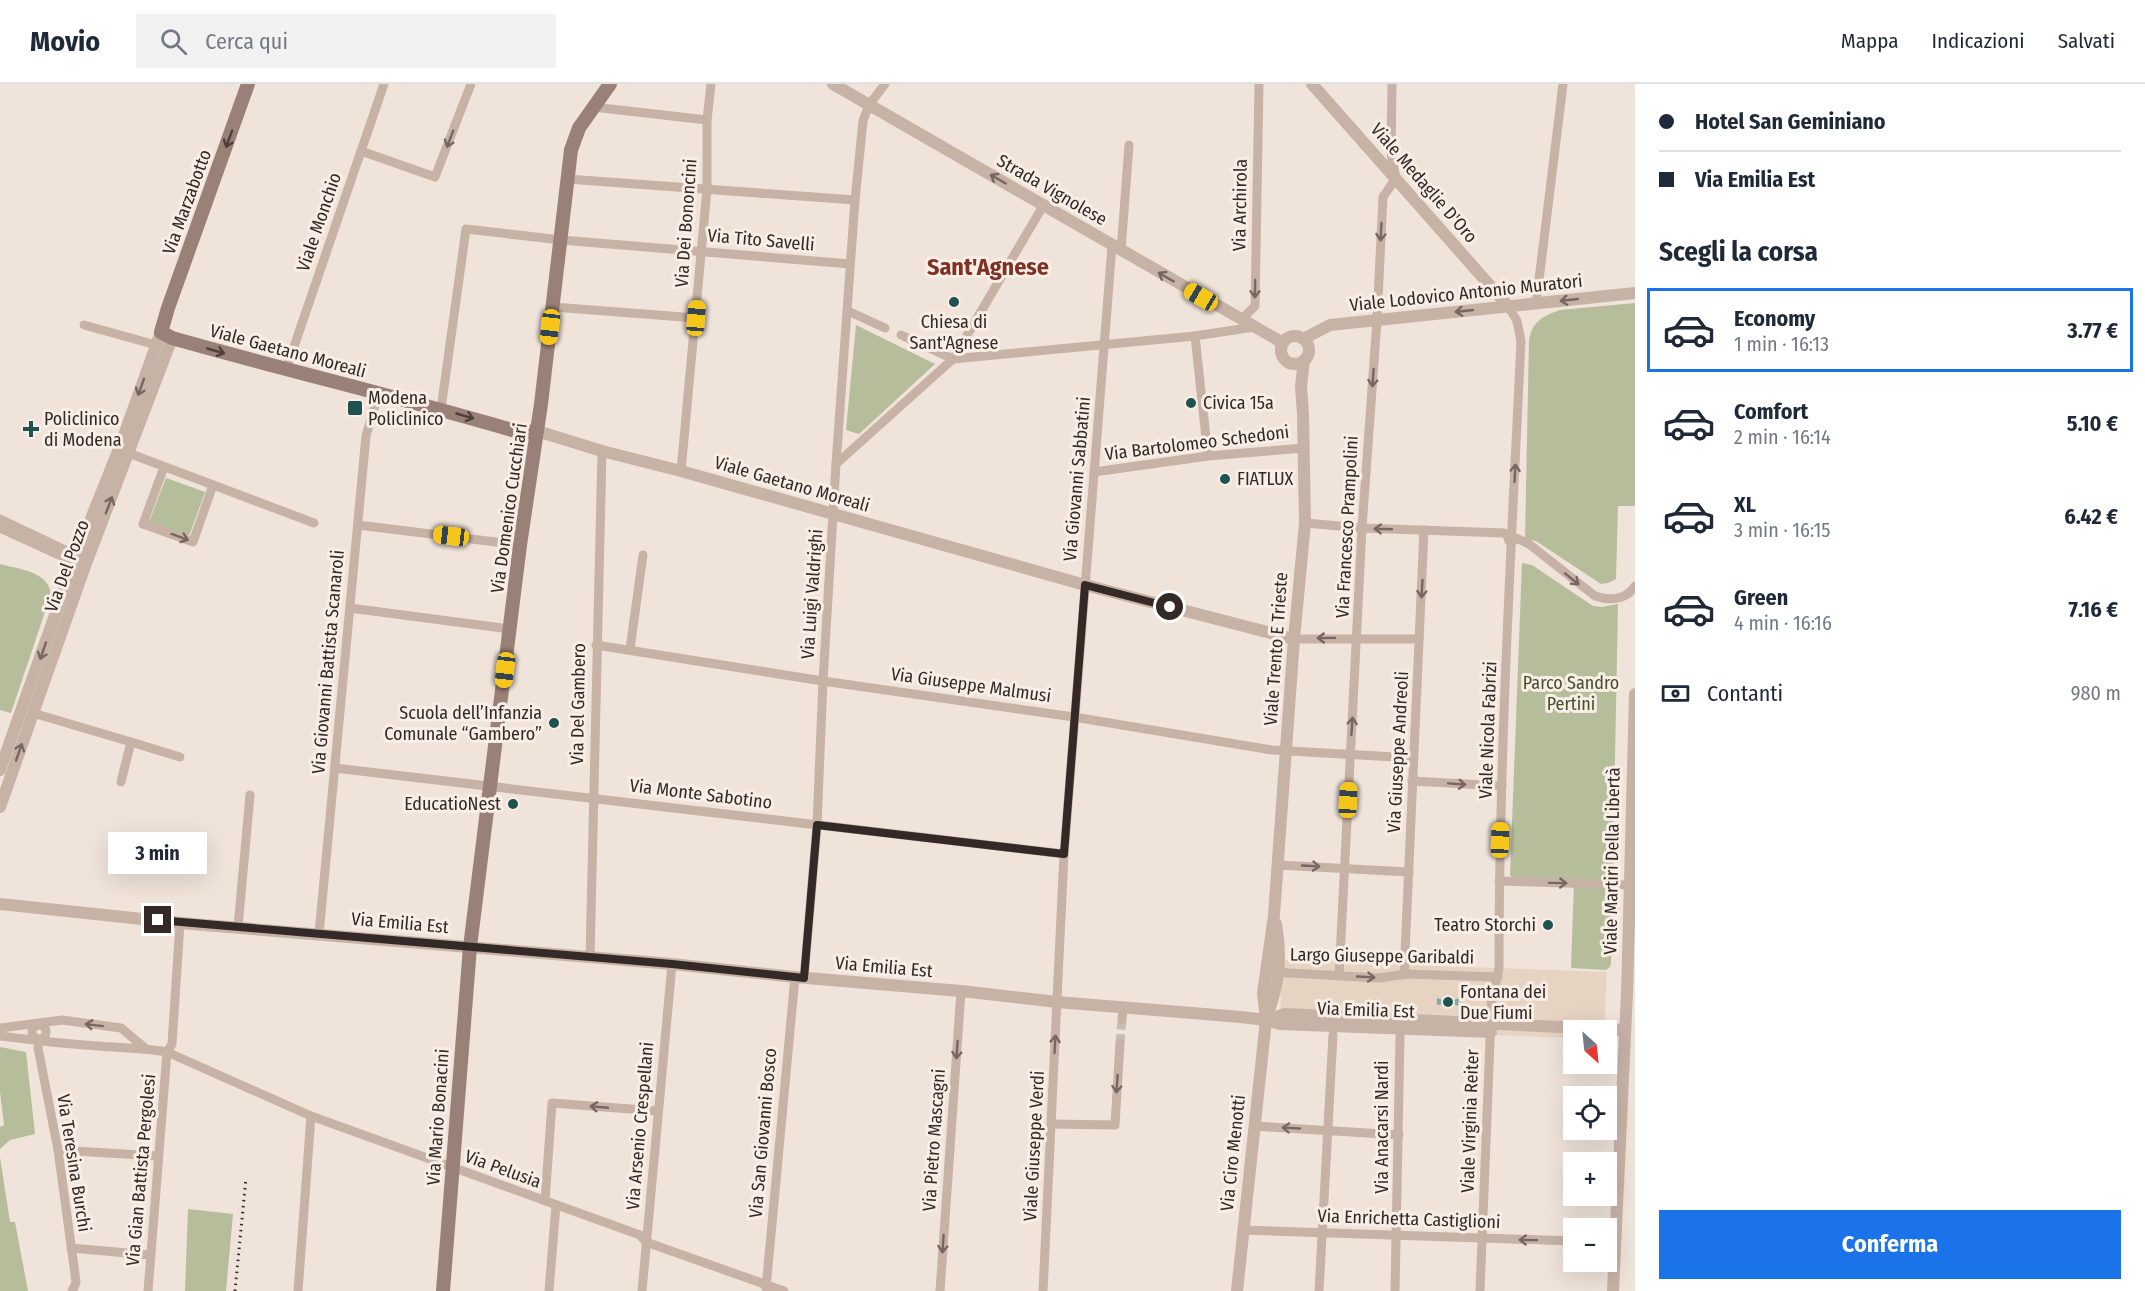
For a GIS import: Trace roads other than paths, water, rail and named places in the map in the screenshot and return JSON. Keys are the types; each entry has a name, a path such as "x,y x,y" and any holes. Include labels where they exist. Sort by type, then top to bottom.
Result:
{"main road":[{"name":"Via Marzabotto","path":"163,338 165,315 248,84"},
{"name":"Via Domenico Cucchiari","path":"470,946 520,545 553,307 567,179 574,139 610,84"},
{"name":"Viale Gaetano Moreali","path":"163,338 512,430 537,431"},
{"name":"Via Mario Bonacini","path":"443,1291 470,946"}],"street":[{"name":"Viale Monchio","path":"286,370 384,84"},
{"path":"361,151 435,177 471,84"},
{"name":"Via Dei Bononcini","path":"681,471 707,189 707,120 711,84"},
{"name":"Strada Vignolese","path":"832,84 1254,327"},
{"path":"869,105 885,84"},
{"name":"Via Archirola","path":"1241,320 1255,306 1259,84"},
{"name":"Viale Medaglie D'Oro","path":"1312,84 1508,306"},
{"path":"1392,84 1390,146 1396,178"},
{"path":"1537,296 1563,84"},
{"name":"Via Luigi Valdrighi","path":"799,978 817,825 836,464 855,200 863,120 869,105"},
{"path":"593,107 707,120"},
{"name":"Via Giovanni Sabbatini","path":"1057,1002 1064,854 1094,472 1105,344 1129,145"},
{"name":"Via Francesco Prampolini","path":"1339,976 1362,528 1377,320 1383,197 1396,178"},
{"path":"567,179 855,200"},
{"path":"836,464 953,359 1043,206"},
{"name":"Via Tito Savelli","path":"441,410 465,229 561,240 850,264"},
{"name":"Viale Lodovico Antonio Muratori","path":"1283,343 1292,336 1304,339 1330,325 1635,293"},
{"name":"Viale Nicola Fabrizi","path":"1497,979 1510,547 1521,341 1517,321 1508,306"},
{"path":"553,307 696,318"},
{"path":"848,311 885,328"},
{"path":"84,325 163,338"},
{"path":"901,335 953,359 1195,336 1254,327 1283,343 1281,351 1288,361 1296,363 1304,360 1309,350 1304,339"},
{"path":"1195,336 1208,456"},
{"name":"Via Del Pozzo","path":"1,801 28,711 163,338"},
{"name":"Viale Trento E Trieste","path":"1266,1020 1263,993 1272,972 1294,639 1305,523 1301,386 1304,360"},
{"name":"Viale Trento E Trieste","path":"1288,361 1301,386"},
{"name":"Via Giovanni Battista Scanaroli","path":"319,934 366,436 378,395"},
{"name":"Viale Gaetano Moreali","path":"537,431 1085,585 1294,639 1419,639"},
{"name":"Via Bartolomeo Schedoni","path":"1094,472 1208,456 1304,448"},
{"path":"124,451 314,523"},
{"name":"Via Del Gambero","path":"590,957 602,451"},
{"path":"164,467 143,524 193,542 213,485"},
{"path":"0,519 81,561"},
{"path":"1305,523 1425,530"},
{"path":"358,525 520,545"},
{"path":"0,528 81,561"},
{"name":"Viale Nicola Fabrizi","path":"1425,530 1504,533 1509,537 1510,547"},
{"name":"Via Giuseppe Andreoli","path":"1404,975 1425,530"},
{"path":"1510,547 1516,538 1529,544 1595,596 1606,599 1622,597 1631,592 1635,586"},
{"path":"630,649 643,555"},
{"path":"350,608 510,629"},
{"name":"Via Giuseppe Malmusi","path":"596,645 1074,717 1287,752 1413,758"},
{"name":"Viale Martiri Della Libertà","path":"1614,1218 1630,1029 1632,904 1630,885 1635,694"},
{"path":"28,711 180,757"},
{"name":"Via Del Pozzo","path":"0,770 28,711"},
{"path":"121,782 130,742"},
{"name":"Via Monte Sabotino","path":"335,768 1064,854"},
{"path":"1413,781 1502,786"},
{"path":"238,927 250,795"},
{"path":"1278,865 1409,872"},
{"path":"1499,881 1630,885"},
{"name":"Via Emilia Est","path":"0,904 180,923 470,946 799,978 961,991 1057,1002 1123,1014 1266,1020"},
{"name":"Via Gian Battista Pergolesi","path":"148,1291 157,1156 167,1052 172,1044 180,923"},
{"name":"Via Arsenio Crespellani","path":"642,1291 672,964"},
{"name":"Largo Giuseppe Garibaldi","path":"1272,972 1379,978 1404,975 1497,979 1492,990 1491,1028"},
{"name":"Via San Giovanni Bosco","path":"766,1288 799,978"},
{"name":"Via Pietro Mascagni","path":"940,1291 961,991"},
{"name":"Viale Giuseppe Verdi","path":"1043,1291 1057,1002"},
{"path":"1266,1020 1285,1014 1402,1019 1491,1028 1630,1029"},
{"name":"Via Pelusia","path":"0,1028 39,1025 62,1020 121,1028 145,1048"},
{"name":"Via Ciro Menotti","path":"1237,1291 1266,1020"},
{"path":"39,1025 44,1027 46,1032 39,1040"},
{"name":"Viale Virginia Reiter","path":"1480,1291 1491,1028"},
{"path":"1319,1291 1333,1035"},
{"name":"Via Pelusia","path":"0,1036 67,1044 145,1048 167,1052 311,1116 640,1235 646,1242 766,1288 784,1291"},
{"name":"Via Anacarsi Nardi","path":"1395,1291 1400,1036"},
{"name":"Via Teresina Burchi","path":"39,1040 38,1048 58,1150 76,1282 72,1291"},
{"path":"1051,1124 1115,1125 1120,1043"},
{"path":"545,1201 552,1103 657,1111"},
{"path":"298,1291 311,1116"},
{"path":"1254,1126 1399,1135"},
{"path":"58,1150 157,1156"},
{"path":"549,1291 556,1205"},
{"name":"Via Enrichetta Castiglioni","path":"1243,1230 1563,1241"},
{"path":"71,1248 150,1255"},
{"name":"Viale Martiri Della Libertà","path":"1612,1272 1613,1291"}],"water":[{"name":"Fontana dei Due Fiumi","path":"1448,996 1454,1000 1459,998 1458,1006 1454,1004 1450,1007 1443,1004 1437,1005 1437,998 1443,1000"}],"tunnel":[{"path":"1120,1043 1122,1020"}],"railway":[{"path":"235,1291 246,1178"}],"place":[{"name":"Chiesa di Sant'Agnese","path":"954,302"},
{"name":"Civica 15a","path":"1191,403"},
{"name":"Modena Policlinico","path":"355,408"},
{"name":"Policlinico di Modena","path":"31,429"},
{"name":"FIATLUX","path":"1225,479"},
{"name":"Scuola dell’Infanzia Comunale “Gambero”","path":"554,723"},
{"name":"EducatioNest","path":"513,804"},
{"name":"Teatro Storchi","path":"1548,925"},
{"name":"Fontana dei Due Fiumi","path":"1448,1002"}],"district":[{"name":"Sant'Agnese","path":"988,267"}],"park label":[{"name":"Parco Sandro Pertini","path":"1571,693"}]}
